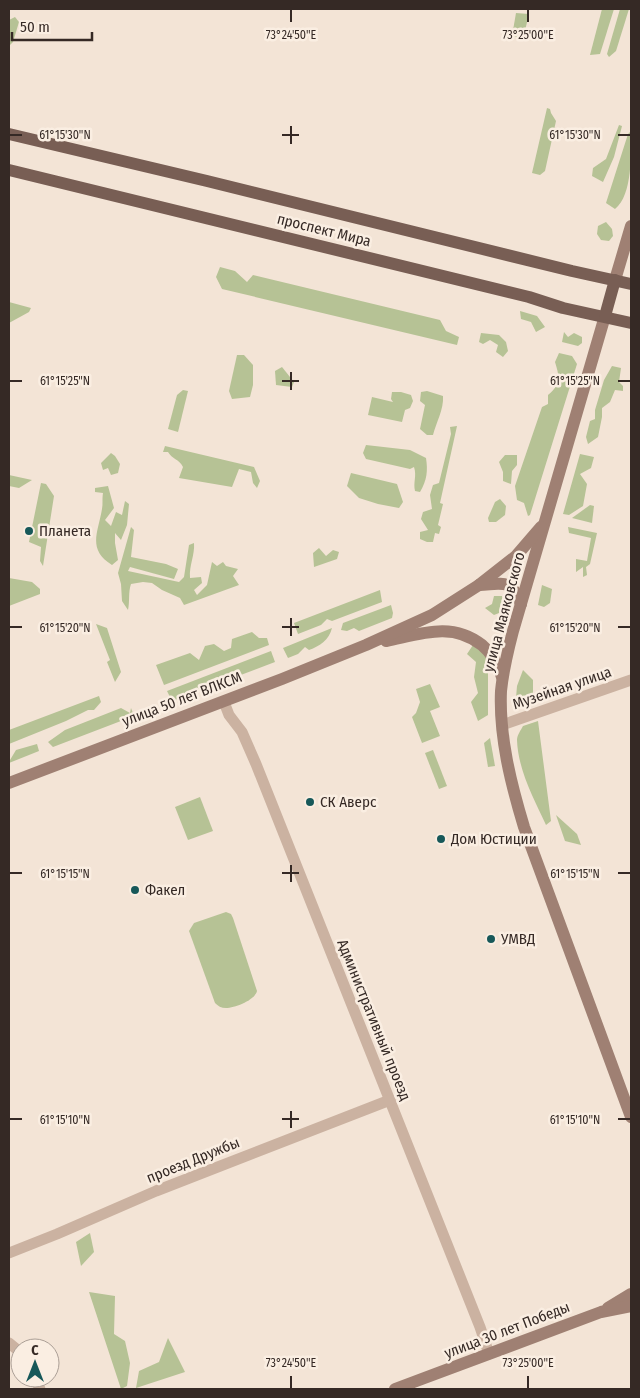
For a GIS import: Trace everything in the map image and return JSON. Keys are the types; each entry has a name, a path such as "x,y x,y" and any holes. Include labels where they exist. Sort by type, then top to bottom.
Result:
{"main road":[{"name":"проспект Мира","path":"9,134 631,284"},
{"name":"проспект Мира","path":"9,170 529,297 563,308 631,323"},
{"name":"улица Маяковского","path":"631,226 513,631 502,681 502,725 514,794 524,827 631,1117"},
{"name":"улица 50 лет ВЛКСМ","path":"9,782 224,702 366,645 432,615 479,585 516,556 546,521"},
{"name":"улица 50 лет ВЛКСМ","path":"479,585 502,583 511,586 521,604"},
{"name":"улица 50 лет ВЛКСМ","path":"366,645 434,631 460,632 488,650 499,665 502,681"},
{"path":"601,1312 631,1294"},
{"name":"улица 30 лет Победы","path":"395,1389 601,1312 631,1306"}],"street":[{"name":"Музейная улица","path":"502,725 631,680"},
{"name":"Административный проезд","path":"224,702 229,715 242,732 256,764 480,1327 489,1354"},
{"name":"проезд Дружбы","path":"9,1253 156,1190 390,1100"}],"green space":[{"path":"602,9 614,9 600,54 590,55"},
{"path":"620,9 629,9 616,51 609,57 607,54"},
{"path":"516,13 529,14 523,39 512,36"},
{"path":"15,17 19,22 13,42 9,46 9,20"},
{"path":"547,108 550,109 556,121 545,171 540,175 532,173"},
{"path":"619,125 622,126 614,157 603,182 592,176 593,168 606,159"},
{"path":"631,131 631,161 628,184 621,202 615,209 606,203 628,134"},
{"path":"606,222 612,229 613,236 609,241 601,240 597,234 598,226"},
{"path":"220,267 235,271 247,282 253,275 440,320 446,331 459,337 457,345 222,289 216,277"},
{"path":"9,302 31,308 29,312 9,323"},
{"path":"520,311 537,316 545,327 536,332 531,322 521,319"},
{"path":"564,332 568,337 574,333 582,337 582,343 578,346 562,342"},
{"path":"481,333 499,335 506,342 508,351 503,357 496,352 498,345 490,340 483,344 479,342"},
{"path":"559,353 572,356 577,364 530,515 528,516 524,503 517,500 515,486 542,407 548,404 548,395 557,384 558,372 555,362"},
{"path":"237,355 244,355 253,365 253,385 250,397 232,399 229,391"},
{"path":"612,366 621,368 619,382 623,386 623,391 615,390 610,402 602,408 598,437 588,444 586,437 590,421 595,419 595,410 604,380"},
{"path":"282,367 294,382 292,387 276,385 275,371"},
{"path":"183,390 188,391 178,432 168,429 177,395"},
{"path":"427,391 443,396 441,411 433,435 427,435 420,429 425,405 420,401 421,392"},
{"path":"392,392 411,395 413,401 410,408 405,410 402,422 368,415 372,397 393,402 391,399"},
{"path":"457,426 440,503 443,504 438,525 441,527 439,534 435,533 433,542 427,542 420,539 420,532 428,530 421,519 423,512 432,509 430,495 433,485 439,483 451,434 450,427"},
{"path":"366,445 410,450 426,458 426,475 420,492 415,491 414,467 410,469 366,459 363,453"},
{"path":"165,446 254,467 260,481 257,488 253,483 251,472 239,469 232,487 179,478 183,467 168,452 163,452"},
{"path":"111,453 120,464 118,473 111,475 108,468 103,470 101,463"},
{"path":"580,454 594,457 591,468 580,474 587,484 583,506 569,515 563,514"},
{"path":"505,455 517,455 517,465 512,471 511,484 503,481 503,472 499,462"},
{"path":"351,473 397,484 403,502 399,508 359,498 347,486"},
{"path":"9,475 32,480 19,488 9,486"},
{"path":"41,483 46,484 54,496 43,566 40,561 41,547 29,542"},
{"path":"108,486 114,508 105,520 111,526 116,512 122,515 125,501 129,504 127,525 121,540 115,533 118,560 112,565 99,553 96,540 103,493 95,492 95,488"},
{"path":"500,499 506,506 505,515 496,522 489,522 488,518 495,502"},
{"path":"590,505 594,506 592,523 572,518"},
{"path":"131,527 134,530 131,557 166,564 178,569 174,579 130,567 128,571 179,582 184,577 189,545 194,543 190,578 201,577 202,583 194,590 197,595 207,585 212,562 217,566 223,562 226,566 238,569 233,576 239,585 184,605 180,598 152,583 131,584 128,610 122,601 118,573"},
{"path":"568,527 597,533 590,564 586,567 587,575 583,577 583,567 576,572 576,559 587,561 591,538 569,533"},
{"path":"319,548 326,556 333,550 339,552 337,559 314,567 313,553"},
{"path":"9,578 32,582 40,589 40,594 9,606"},
{"path":"542,585 552,589 550,603 544,607 538,605"},
{"path":"380,590 382,602 332,621 327,619 321,625 298,634 294,623"},
{"path":"494,596 502,596 503,603 499,613 494,615 485,608 492,604"},
{"path":"391,605 392,618 359,631 354,628 347,631 341,630 343,623"},
{"path":"96,624 107,628 121,672 115,682 107,662 110,660"},
{"path":"332,628 329,636 320,644 309,650 305,647 298,654 288,658 283,648"},
{"path":"252,632 259,638 267,638 269,645 164,685 156,665 190,653 199,660 205,646 214,644 224,651 231,648 232,639"},
{"path":"473,645 488,656 488,715 478,721 471,702 478,693 474,677 476,662 467,654"},
{"path":"271,651 275,662 172,701 167,691"},
{"path":"523,670 533,680 533,703 525,705 516,698 517,686"},
{"path":"430,684 440,707 430,711 440,736 422,743 412,717 416,713 420,702 416,689"},
{"path":"99,696 101,702 94,710 88,710 9,744 9,730"},
{"path":"121,708 130,713 131,708 134,716 53,747 48,742 65,730"},
{"path":"538,721 551,821 546,825 523,773 517,740 523,726"},
{"path":"490,738 495,766 488,767 484,743"},
{"path":"37,744 39,751 9,763 9,759 16,750"},
{"path":"433,750 447,786 439,789 425,753"},
{"path":"200,797 213,831 188,840 175,807"},
{"path":"556,815 577,834 581,845 565,841"},
{"path":"226,912 231,914 233,918 257,991 253,997 244,1003 234,1007 223,1008 215,1003 189,931 194,923"},
{"path":"90,1233 94,1252 81,1266 76,1242"},
{"path":"89,1292 115,1296 114,1334 125,1341 130,1363 127,1386 121,1389"},
{"path":"168,1338 185,1372 136,1388 139,1371 159,1362"}],"place":[{"name":"Планета","path":"29,531"},
{"name":"СК Аверс","path":"310,802"},
{"name":"Дом Юстиции","path":"441,839"},
{"name":"Факел","path":"135,890"},
{"name":"УМВД","path":"491,939"}]}
